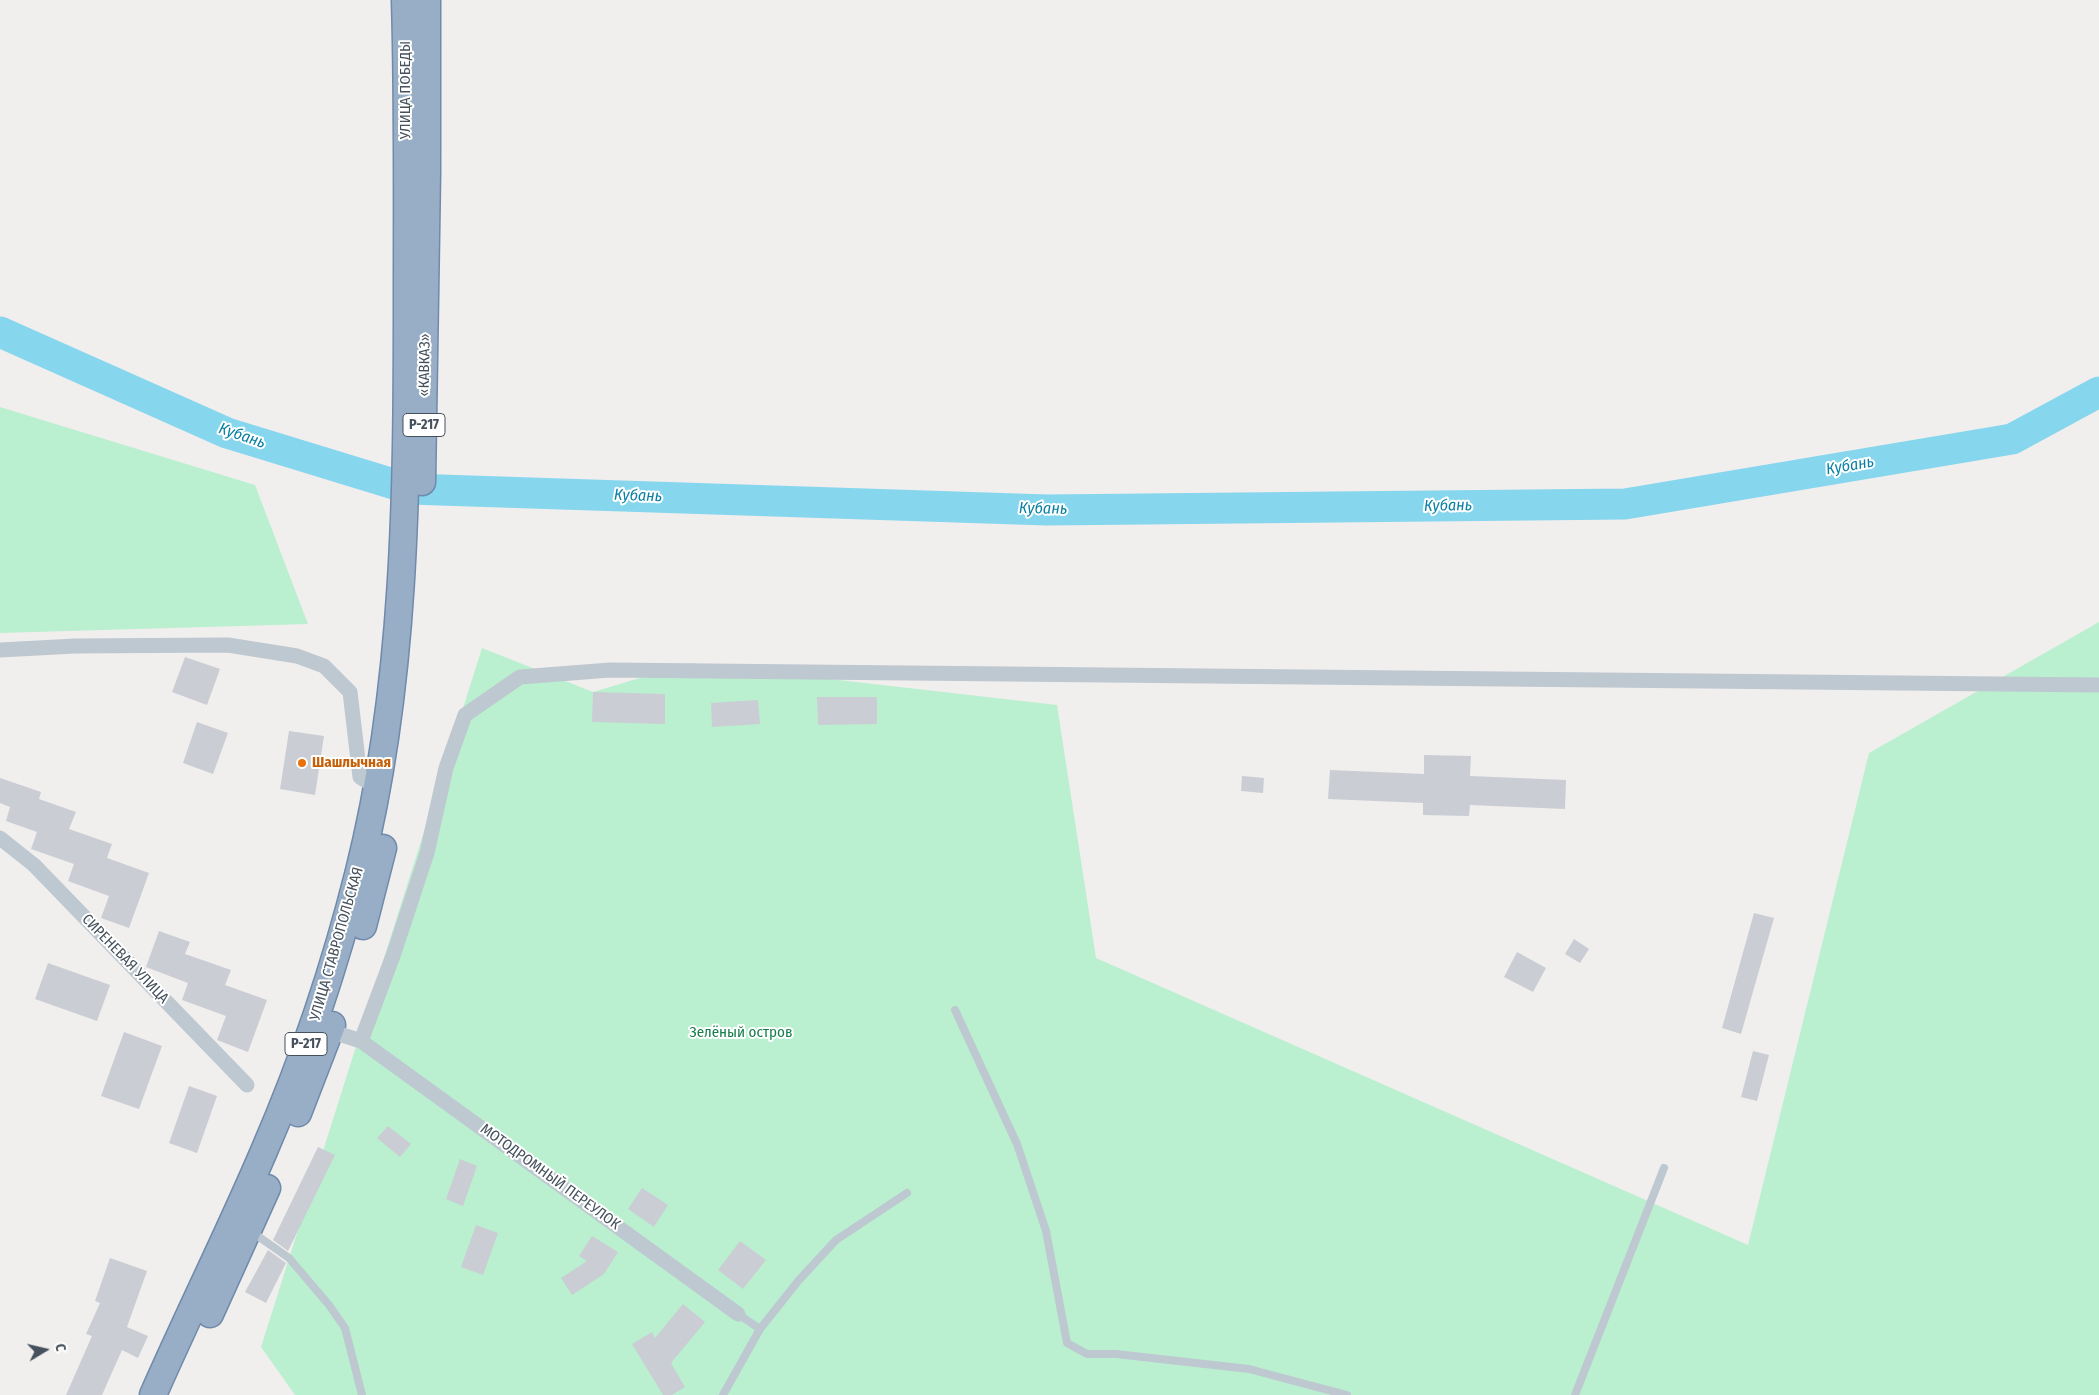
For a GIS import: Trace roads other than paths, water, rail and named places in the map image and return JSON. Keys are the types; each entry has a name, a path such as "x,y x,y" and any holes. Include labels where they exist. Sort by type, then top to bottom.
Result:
{"highway":[{"name":"УЛИЦА ПОБЕДЫ","path":"405,0 417,176"},
{"name":"УЛИЦА ПОБЕДЫ","path":"417,176 427,0"},
{"name":"«КАВКАЗ»","path":"403,675 407,360 417,176"},
{"name":"УЛИЦА СТАВРОПОЛЬСКАЯ","path":"153,1395 265,1149 312,1029 341,937 378,788 403,675"},
{"name":"УЛИЦА СТАВРОПОЛЬСКАЯ","path":"172,1395 282,1154 330,1031 350,969 375,884 396,789 403,675"}],"street":[{"path":"0,650 75,646 228,645 297,656 315,662 324,666 350,692 360,777 378,788"},
{"path":"361,1041 394,953 427,853 446,768 465,715 520,678 610,670 2099,685"},
{"name":"СИРЕНЕВАЯ УЛИЦА","path":"0,838 34,865 247,1085"},
{"name":"МОТОДРОМНЫЙ ПЕРЕУЛОК","path":"330,1031 361,1041 738,1314"}],"lane":[{"path":"955,1010 1017,1144 1046,1231 1067,1343 1086,1354 1116,1354 1249,1369 1347,1395"},
{"path":"1575,1395 1664,1168"},
{"path":"723,1395 760,1329 799,1280 836,1240 906,1193"},
{"path":"249,1229 289,1258 329,1305 345,1328 362,1395"},
{"path":"738,1314 760,1329"}],"waterway":[{"name":"Кубань","path":"0,332 227,433 410,489 1047,510 1625,504 2012,439 2099,392"}],"place":[{"name":"Шашлычная","path":"302,763"}],"park label":[{"name":"Зелёный остров","path":"741,1033"}]}
